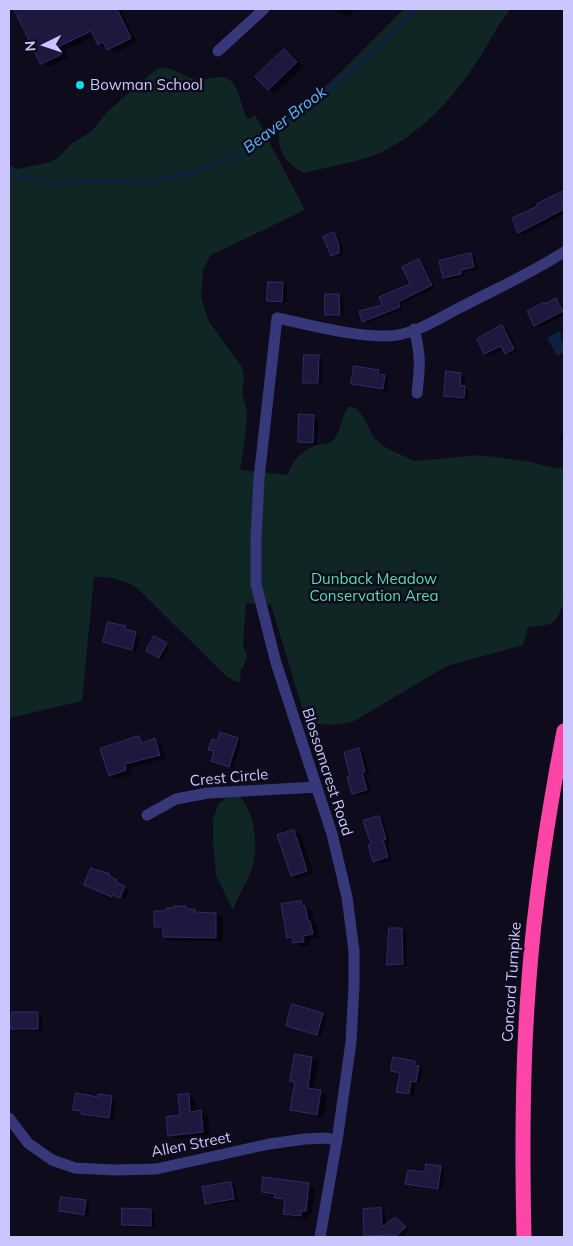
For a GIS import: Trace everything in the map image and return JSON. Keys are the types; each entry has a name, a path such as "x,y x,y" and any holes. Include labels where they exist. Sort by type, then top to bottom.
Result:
{"highway":[{"name":"Concord Turnpike","path":"524,1237 523,1098 528,980 541,864 564,731"}],"street":[{"path":"218,51 264,9"},
{"path":"417,393 419,349 414,330 511,282 564,252"},
{"name":"Blossomcrest Road","path":"320,1237 337,1141 350,1042 354,986 354,951 348,897 332,834 276,663 256,584 259,478 277,318 359,334 388,336 414,330"},
{"name":"Crest Circle","path":"147,815 176,799 208,793 317,787"},
{"name":"Allen Street","path":"9,1118 28,1143 52,1160 75,1168 114,1170 156,1169 305,1138 327,1138 337,1141"}],"green space":[{"path":"404,9 511,9 460,85 425,123 411,134 382,152 364,159 304,173 297,169 283,154 279,142 279,127 340,73"},
{"name":"Dunback Meadow Conservation Area","path":"161,68 174,70 197,80 224,77 230,80 237,90 246,117 248,119 255,115 305,210 211,255 203,270 201,297 209,322 242,367 244,377 242,393 247,412 240,470 288,475 295,460 302,453 317,445 332,441 349,406 356,408 364,418 374,438 388,449 415,461 479,455 525,461 555,468 564,467 564,601 552,623 528,627 523,645 447,666 354,721 336,725 318,724 306,721 271,605 246,603 243,646 247,656 243,668 241,668 240,682 226,676 137,588 116,579 94,577 82,701 9,718 9,165 17,169 51,162 59,157 71,144 93,130 107,112 154,71"},
{"path":"228,797 240,797 245,804 252,821 255,841 252,868 233,910 216,875 213,843 213,819 219,803"}],"water":[{"path":"559,331 562,336 560,338 564,352 557,356 547,338"}],"building":[{"path":"14,9 117,9 131,38 107,50 103,42 98,45 91,31 58,47 62,54 41,64"},
{"path":"284,49 297,62 268,90 255,77"},
{"path":"564,191 564,209 518,233 512,218"},
{"path":"334,232 339,245 339,253 331,256 323,237"},
{"path":"471,253 474,267 461,270 461,274 443,278 439,261"},
{"path":"419,259 432,285 398,302 400,307 362,322 359,311 382,305 379,297 410,284 402,267"},
{"path":"268,282 283,282 282,302 267,301"},
{"path":"325,294 339,294 340,315 325,315"},
{"path":"556,298 563,311 534,326 527,311"},
{"path":"502,325 514,349 505,354 501,346 484,354 477,339"},
{"path":"304,355 319,355 318,383 303,383"},
{"path":"354,366 379,370 378,374 385,375 383,389 351,384"},
{"path":"446,371 461,373 460,385 465,386 464,398 444,396"},
{"path":"299,414 314,415 313,443 298,442"},
{"path":"108,622 126,626 125,629 136,632 132,650 103,642"},
{"path":"154,636 167,643 159,658 146,651"},
{"path":"220,732 238,738 229,767 211,761 214,751 208,750 212,739 217,741"},
{"path":"139,736 142,743 155,738 160,755 125,764 126,770 109,776 100,749"},
{"path":"359,748 365,772 362,772 367,790 352,794 347,777 350,776 344,753"},
{"path":"379,816 386,839 383,840 388,857 373,862 368,845 371,844 363,821"},
{"path":"294,830 307,871 291,876 277,835"},
{"path":"91,868 110,874 109,876 117,880 116,882 125,886 120,898 112,895 112,897 84,885"},
{"path":"301,901 302,906 305,906 313,934 303,936 304,942 293,943 292,937 287,938 281,904"},
{"path":"174,906 186,906 186,909 195,909 195,912 216,913 216,938 163,937 163,927 154,927 154,911 165,911 166,908 174,908"},
{"path":"389,928 402,928 403,964 387,965"},
{"path":"292,1004 323,1013 317,1035 286,1026"},
{"path":"12,1012 38,1012 38,1029 11,1029"},
{"path":"295,1054 312,1057 308,1088 321,1090 317,1115 290,1110 295,1082 290,1081"},
{"path":"393,1057 415,1061 415,1065 419,1066 416,1082 411,1081 409,1094 396,1092 400,1073 391,1071"},
{"path":"76,1093 98,1097 98,1094 112,1096 109,1118 81,1114 82,1111 73,1110"},
{"path":"189,1094 190,1112 201,1110 203,1132 168,1136 166,1117 180,1115 178,1095"},
{"path":"426,1164 441,1166 438,1189 405,1184 408,1170 425,1172"},
{"path":"263,1177 309,1183 306,1211 301,1211 301,1216 283,1214 285,1199 274,1198 275,1194 262,1192"},
{"path":"231,1182 234,1199 205,1204 202,1187"},
{"path":"61,1197 86,1200 84,1215 59,1211"},
{"path":"122,1208 151,1209 151,1226 122,1225"},
{"path":"381,1208 382,1227 395,1217 406,1227 395,1237 393,1235 364,1236 363,1209"}],"waterway":[{"name":"Beaver Brook","path":"9,174 54,183 120,181 143,183 192,173 238,155 272,134 382,45 416,9"}],"place":[{"name":"Bowman School","path":"80,85"}]}
